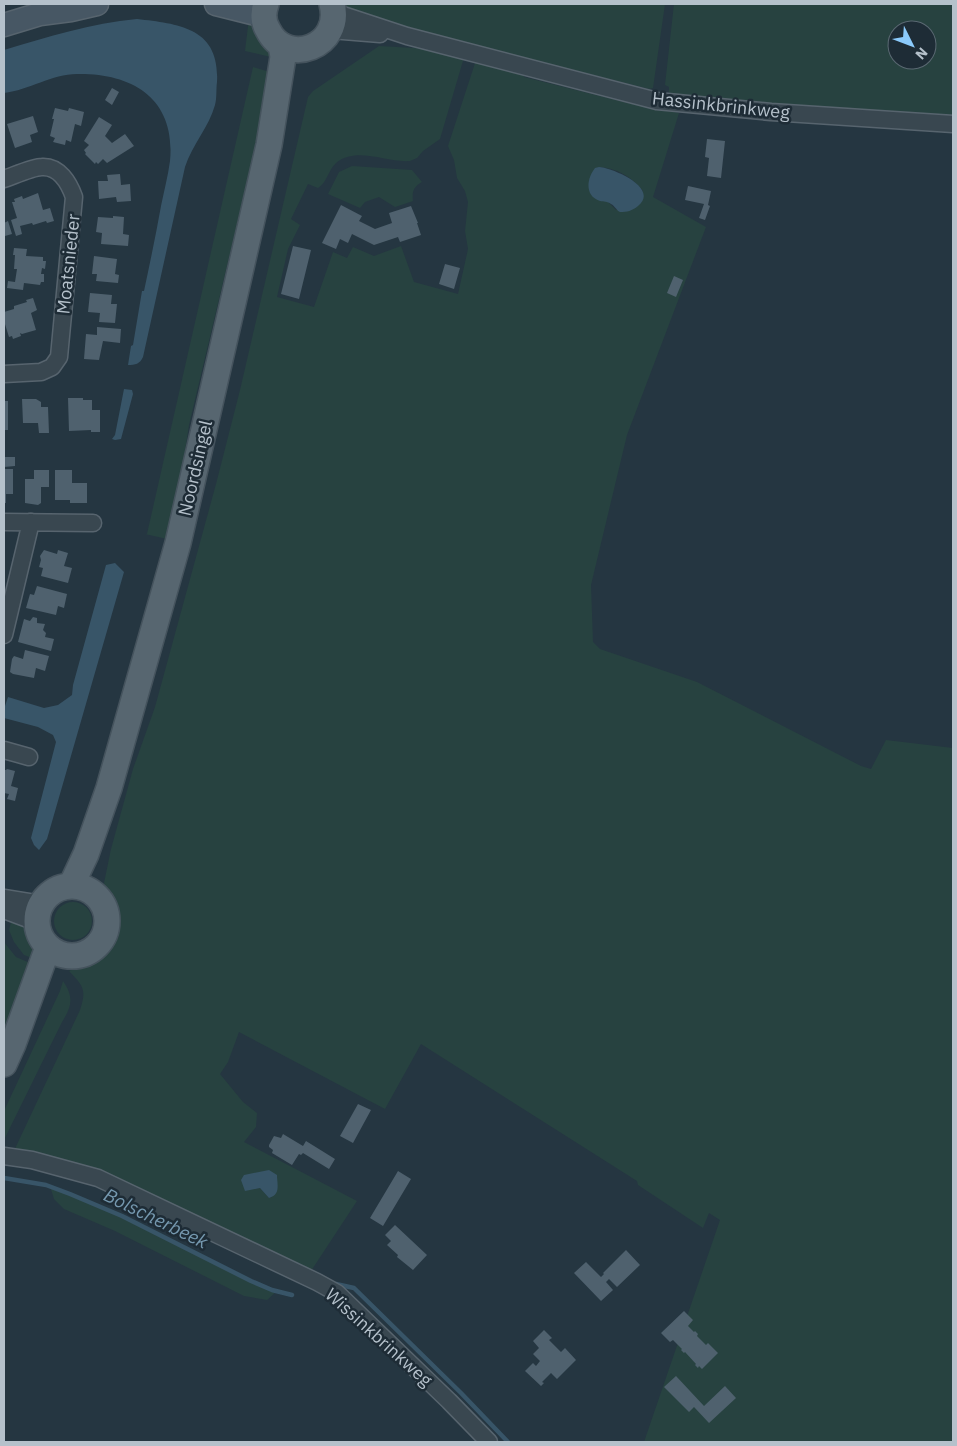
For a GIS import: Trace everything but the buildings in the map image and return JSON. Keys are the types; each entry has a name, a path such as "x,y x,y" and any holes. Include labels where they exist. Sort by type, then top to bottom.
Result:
{"main road":[{"path":"4,25 40,14 64,4"},
{"path":"40,14 97,4"},
{"path":"216,4 265,10 266,27 270,35 291,47 316,46 323,40 332,15"},
{"name":"Noordsingel","path":"82,889 86,854 109,788 178,543 270,145 283,57 291,47"},
{"path":"60,888 82,889 101,900 107,912 108,928 103,940 94,950 82,956 58,952 38,932 39,913 48,895 60,888"},
{"path":"8,1054 58,952"}],"street":[{"name":"Hassinkbrinkweg","path":"332,15 657,101 751,110 953,124"},
{"name":"Moatsnieder","path":"4,179 42,167 57,171 69,184 74,197 59,357 52,367 41,372 4,374"},
{"path":"4,522 92,523"},
{"path":"4,635 31,522"},
{"path":"4,750 29,758"},
{"path":"4,898 39,913"},
{"path":"4,910 39,913"},
{"name":"Wissinkbrinkweg","path":"4,1156 32,1160 98,1178 337,1293 450,1401 488,1442"}],"green space":[{"path":"339,4 665,4 653,88 649,89 352,15"},
{"path":"674,4 953,4 953,119 671,96 669,87 665,85"},
{"path":"249,18 275,58 245,51"},
{"path":"379,46 450,50 465,54 440,139 423,151 417,158 410,161 362,155 344,158 333,166 321,186 318,188 308,184 291,219 300,225 288,249 277,297 314,307 333,252 347,258 353,247 374,256 401,246 414,282 458,294 468,249 465,231 468,202 465,191 457,178 454,160 448,146 477,57 524,70 524,77 628,103 679,113 653,197 706,227 627,435 591,585 593,642 600,649 697,682 861,766 871,769 886,740 953,748 953,1442 644,1442 720,1220 709,1213 703,1228 638,1185 637,1181 421,1044 385,1109 239,1032 228,1062 220,1074 243,1102 257,1113 256,1127 244,1142 357,1201 311,1271 133,1188 13,1153 80,1010 83,997 82,988 78,980 69,971 96,957 113,937 114,923 104,883 111,849 133,769 155,707 216,484 240,390 308,97 313,91","holes":["599,167 612,169 624,174 643,191 616,210 608,202","277,1175 277,1184 272,1197 269,1198 260,1188 244,1189"]},
{"path":"253,67 273,73 189,425 183,465 167,539 145,534 147,534"},
{"path":"352,166 412,170 422,182 414,190 413,201 395,207 379,197 365,202 360,208 328,194 339,172"},
{"path":"73,902 86,908 92,921 86,934 73,940 60,934 54,921 60,908"},
{"path":"12,918 33,941 37,960 24,955 14,942 9,930"},
{"path":"4,942 16,957 37,966 4,1047"},
{"path":"63,981 69,992 70,1006 4,1140 4,1111"},
{"path":"50,1186 122,1216 251,1281 277,1291 267,1300 244,1296 115,1231 64,1209 54,1199"}],"water":[{"path":"137,19 168,23 194,32 212,50 216,64 217,82 216,102 212,113 185,167 143,357 137,364 128,365 170,161 170,139 166,121 158,106 147,94 133,85 116,78 97,75 68,75 4,93 4,50 86,27"},
{"path":"599,167 623,175 639,186 643,192 643,199 638,206 629,211 620,212 610,203 595,199 591,195 588,186 590,177 595,168"},
{"path":"124,389 132,390 133,394 121,439 115,440 112,439 115,435"},
{"path":"115,563 124,572 47,839 39,850 31,838 56,742 53,735 38,727 4,718 4,709 8,697 44,708 58,705 72,695 73,685 106,565"},
{"path":"269,1170 277,1175 278,1189 273,1197 269,1198 260,1188 245,1191 241,1180 244,1175"}],"waterway":[{"name":"Bolscherbeek","path":"4,1178 46,1185 70,1194 122,1216 251,1281 272,1290 292,1295"},
{"name":"Bolscherbeek","path":"336,1284 354,1288 508,1442"}]}
